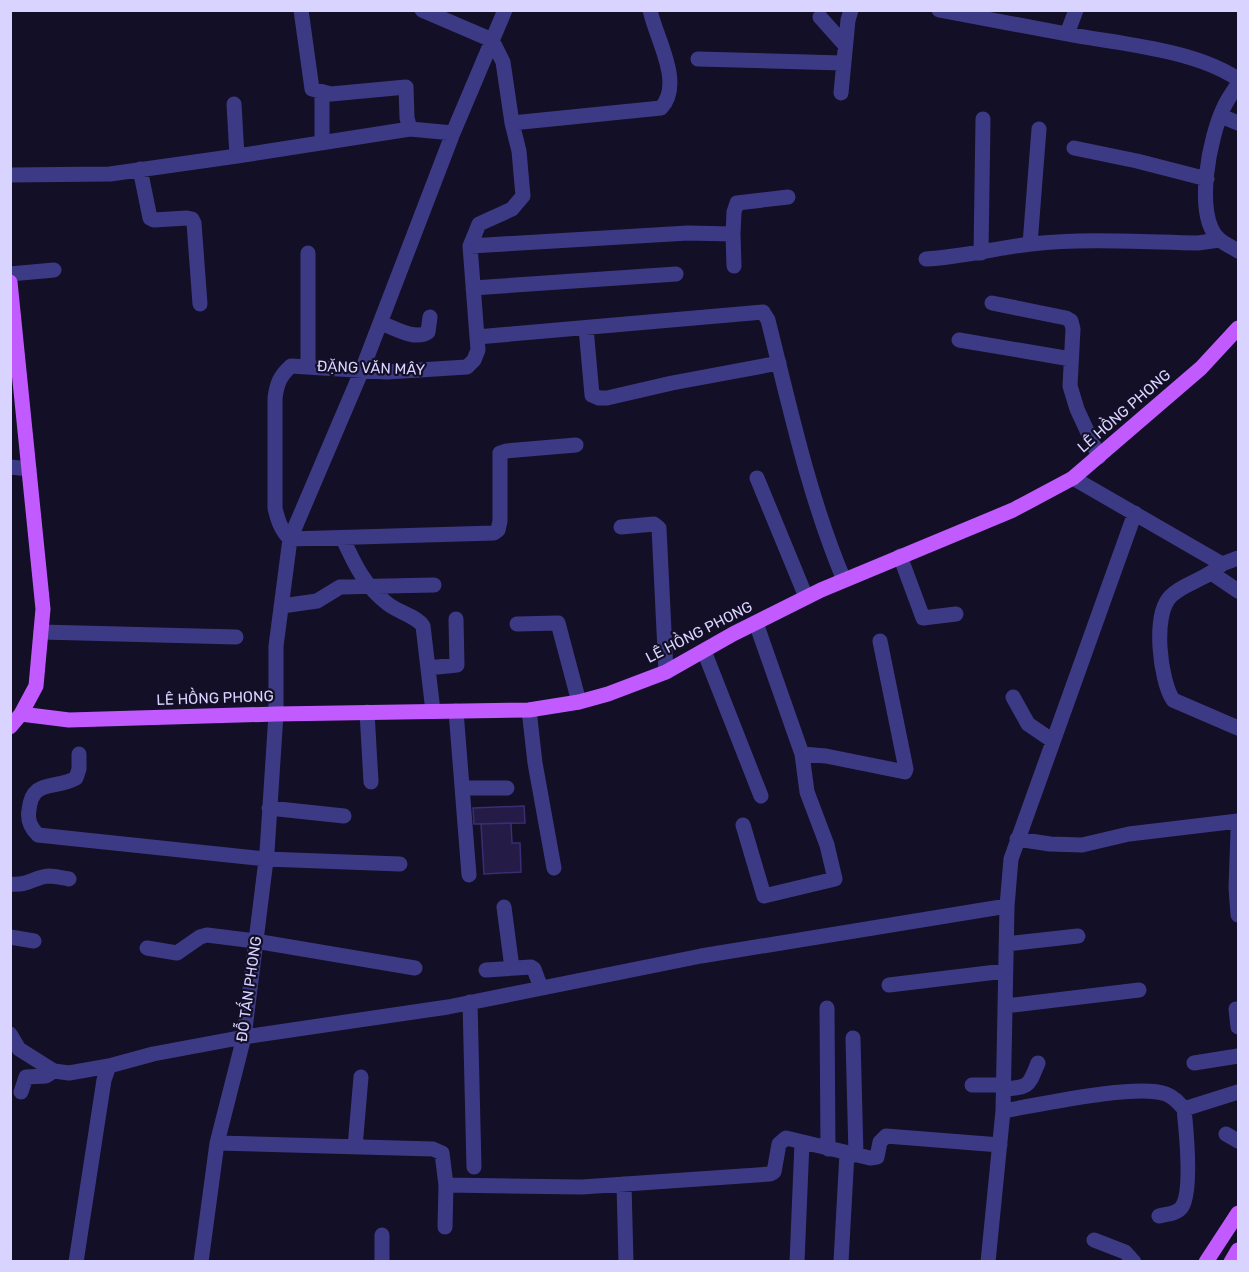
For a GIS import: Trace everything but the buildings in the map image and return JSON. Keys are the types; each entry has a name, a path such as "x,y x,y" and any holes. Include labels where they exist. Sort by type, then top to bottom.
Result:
{"main road":[{"path":"10,282 18,412 29,469 42,590 42,632 36,686 21,714 10,727"},
{"name":"LÊ HỒNG PHONG","path":"21,714 69,720 529,710 579,702 617,690 666,672 806,597 1013,510 1073,478 1201,368 1239,328"},
{"path":"1206,1262 1239,1213"},
{"path":"1231,1262 1239,1250"}],"street":[{"path":"301,10 312,89 331,94 405,87 410,129"},
{"path":"422,10 492,40 503,62 512,123 519,151 523,196 512,209 479,224 470,246 688,232 733,234"},
{"path":"276,714 276,646 290,539 362,370 453,133 505,10"},
{"path":"512,123 661,108 666,102 671,80 650,10"},
{"path":"841,93 851,10"},
{"path":"939,10 1193,58 1224,70 1239,81 1215,130 1205,207 1207,218 1219,240 1239,251"},
{"path":"1066,34 1076,10"},
{"path":"820,17 845,45"},
{"path":"698,59 843,63"},
{"path":"322,93 322,142"},
{"path":"234,104 237,156"},
{"path":"1221,116 1239,123"},
{"path":"981,253 983,119"},
{"path":"10,175 110,174 410,129 453,133"},
{"path":"1030,244 1039,129"},
{"path":"1074,148 1137,160 1207,178"},
{"path":"140,170 150,218 154,220 187,218 192,219 194,223 200,304"},
{"path":"734,266 734,212 737,203 788,197"},
{"path":"926,259 981,253 1030,244 1062,242 1198,243 1219,240"},
{"name":"ĐẶNG VĂN MÂY","path":"290,539 283,532 275,508 277,382 291,366 387,372 467,367 474,360 478,350 470,246"},
{"path":"308,253 308,366"},
{"path":"10,274 54,270"},
{"path":"473,288 676,274"},
{"path":"992,303 1071,321 1073,329 1070,386 1077,409 1099,457"},
{"path":"477,337 763,312 768,320 801,453 844,580"},
{"path":"381,322 422,336 428,332 430,317"},
{"path":"586,328 592,395 599,398 607,399 672,383 779,363"},
{"path":"959,340 1071,359"},
{"path":"290,539 494,534 498,530 500,521 500,453 576,445"},
{"path":"10,467 29,469"},
{"path":"756,478 806,597"},
{"path":"1073,478 1135,513 1218,569 1239,591"},
{"path":"988,1262 1003,1111 1007,906 1011,859 1135,513"},
{"path":"621,527 654,524 658,528 666,672"},
{"path":"343,539 369,587 399,612 420,621 423,626 433,711"},
{"path":"900,556 923,618 956,614"},
{"path":"1239,558 1172,595 1164,604 1160,629 1164,680 1173,700 1239,728"},
{"path":"282,606 317,601 340,587 434,585"},
{"path":"428,668 458,665 456,619"},
{"path":"517,624 558,623 579,702"},
{"path":"743,825 764,896 835,879 827,844 807,792 802,754 756,623"},
{"path":"42,632 236,637"},
{"path":"802,754 826,756 905,772 880,641"},
{"path":"704,651 761,796"},
{"path":"1013,697 1028,724 1053,741"},
{"path":"529,710 535,763 554,868"},
{"path":"456,711 469,875"},
{"path":"367,712 371,782"},
{"name":"ĐỖ TẤN PHONG","path":"201,1262 217,1143 244,1037 266,859 276,714"},
{"path":"79,754 79,769 76,778 69,782 42,787 34,791 30,799 28,813 31,828 39,835 266,859 400,864"},
{"path":"463,788 507,788"},
{"path":"269,808 344,816"},
{"path":"1017,839 1050,844 1082,845 1129,834 1239,821"},
{"path":"1239,831 1236,888 1239,915"},
{"path":"10,884 23,885 49,876 69,879"},
{"path":"10,1034 19,1049 54,1071 69,1073 244,1037 470,1002 700,956 1007,906"},
{"path":"504,907 512,968"},
{"path":"147,948 177,953 200,937 207,935 415,968"},
{"path":"1006,944 1078,936"},
{"path":"10,938 34,941"},
{"path":"486,970 531,967 534,969 541,988"},
{"path":"889,985 1005,971"},
{"path":"1005,1006 1139,990"},
{"path":"470,1002 474,1167"},
{"path":"827,1008 828,1149"},
{"path":"1236,1009 1239,1027"},
{"path":"841,1262 858,1155 853,1038"},
{"path":"1194,1063 1239,1056"},
{"path":"972,1085 1025,1087 1038,1062"},
{"path":"76,1262 104,1080 109,1066"},
{"path":"21,1092 26,1077 46,1076 54,1071"},
{"path":"355,1147 361,1077"},
{"path":"1003,1111 1138,1091 1165,1093 1175,1099 1184,1109 1187,1138 1185,1197 1182,1208 1174,1213 1159,1216"},
{"path":"1184,1109 1239,1092"},
{"path":"446,1185 582,1186 773,1173 778,1144 789,1138 828,1149 877,1157 880,1142 886,1136 1000,1145"},
{"path":"797,1262 802,1142"},
{"path":"217,1143 433,1149 442,1153 446,1185 445,1227"},
{"path":"624,1184 626,1262"},
{"path":"382,1235 382,1262"},
{"path":"1094,1240 1125,1252 1134,1262"}]}
